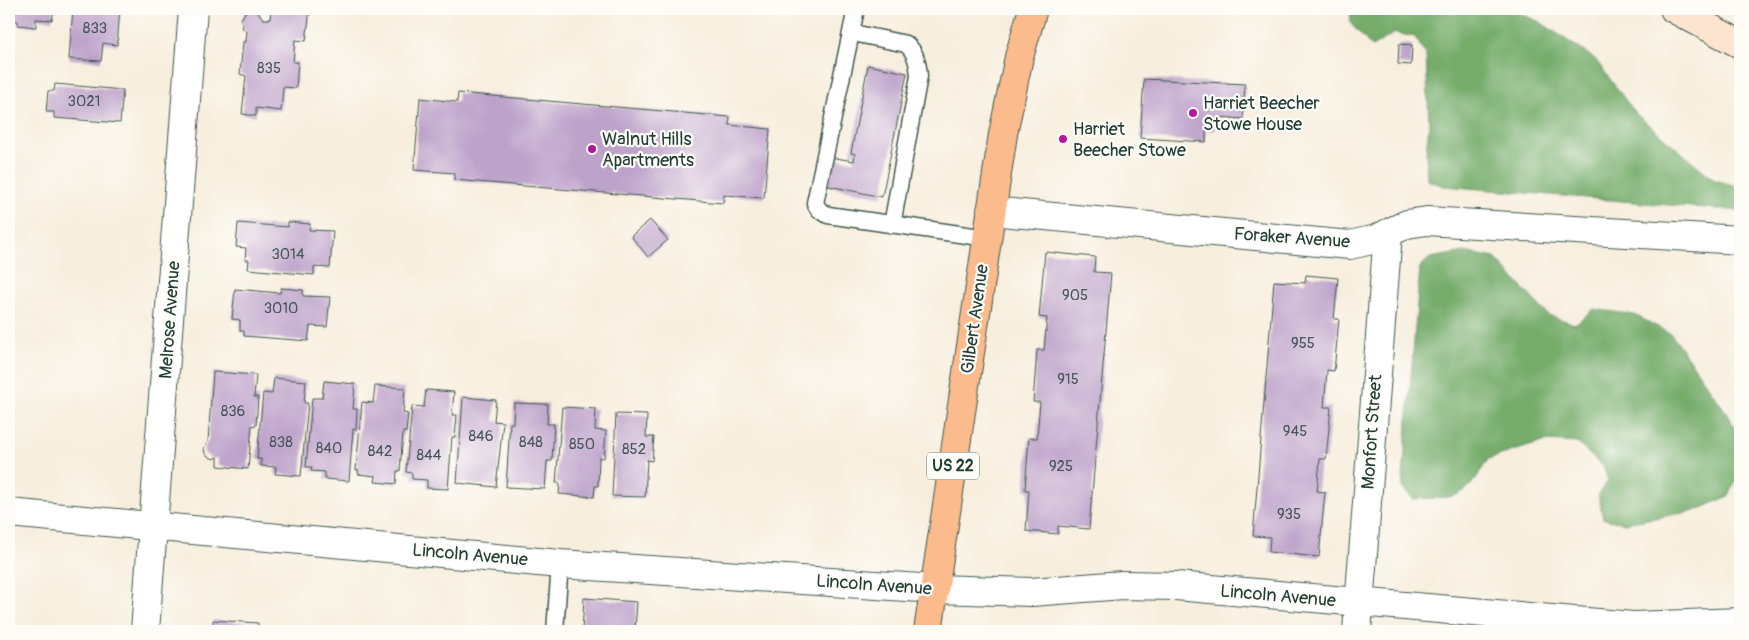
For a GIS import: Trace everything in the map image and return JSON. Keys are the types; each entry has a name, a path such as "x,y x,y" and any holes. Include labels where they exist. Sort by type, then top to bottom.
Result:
{"main road":[{"name":"Gilbert Avenue","path":"928,631 936,589 991,211 1012,86 1033,9"},
{"path":"1674,9 1740,44"}],"street":[{"name":"Melrose Avenue","path":"145,631 193,9"},
{"name":"Foraker Avenue","path":"991,211 1350,245 1376,239 1407,224 1427,221 1740,240"},
{"name":"Monfort Street","path":"1357,631 1388,233"},
{"name":"Lincoln Avenue","path":"9,514 560,564 936,589 1031,592 1123,585 1176,586 1633,626 1739,623"}],"lane":[{"path":"856,9 853,33 815,203 819,210 828,216 987,238"},
{"path":"853,33 906,44 912,48 918,66 919,76 892,225"},
{"path":"555,631 560,564"}],"green space":[{"path":"1350,9 1510,9 1540,22 1595,59 1636,114 1681,152 1715,180 1740,187 1740,211 1444,186 1427,180 1426,152 1429,125 1426,55 1415,37 1395,33 1372,47 1351,24"},
{"path":"1464,252 1495,258 1548,315 1575,324 1594,309 1635,315 1671,334 1729,416 1740,441 1740,472 1729,496 1695,511 1625,523 1603,519 1598,494 1608,481 1604,467 1577,443 1546,441 1488,459 1473,483 1459,494 1451,497 1413,499 1402,488 1420,267 1430,258"}],"building":[{"path":"12,9 54,9 52,20 36,19 36,27 18,25 18,21 11,20"},
{"path":"73,9 120,9 117,45 103,43 101,61 69,59"},
{"path":"271,9 310,9 306,41 295,40 293,62 298,62 296,88 283,87 281,111 256,108 256,116 242,114 246,76 240,74 243,42 246,42 247,31 243,29 241,20 245,12 249,10 258,12 263,19 270,19"},
{"path":"1399,44 1412,45 1411,65 1398,64"},
{"path":"868,65 907,73 882,197 824,185 829,157 854,161 855,154 851,153"},
{"name":"Harriet Beecher Stowe House","path":"1144,79 1245,84 1243,119 1218,117 1215,119 1215,131 1206,130 1206,142 1140,138"},
{"path":"55,84 123,90 120,123 54,118 54,112 46,112 48,91 54,91"},
{"name":"Walnut Hills Apartments","path":"458,93 730,117 729,125 770,129 764,198 724,195 723,203 454,180 454,173 414,170 420,98 457,102"},
{"path":"650,220 668,240 648,257 631,236"},
{"path":"288,222 310,224 309,230 333,231 330,268 314,267 314,275 248,269 249,260 245,260 246,248 236,247 238,223 288,227"},
{"path":"1045,252 1095,257 1094,272 1111,273 1089,529 1058,526 1058,534 1026,531 1029,490 1025,490 1029,438 1037,438 1040,402 1033,402 1037,350 1044,350 1047,318 1039,317"},
{"path":"1306,275 1338,278 1334,319 1339,319 1334,371 1327,370 1324,407 1331,407 1326,459 1320,459 1317,491 1325,492 1319,557 1269,552 1270,537 1253,536 1274,281 1305,283"},
{"path":"281,288 303,290 303,296 330,297 327,327 310,326 308,341 244,336 244,331 240,331 240,320 232,319 235,289 280,293"},
{"path":"213,372 256,375 254,397 258,397 256,426 252,425 248,469 218,466 218,457 213,459 205,454 204,448 208,441"},
{"path":"274,378 306,381 304,403 308,403 301,476 275,474 276,467 261,466 261,459 257,459 263,393 272,394"},
{"path":"324,381 355,384 353,409 357,409 356,430 353,429 349,481 325,479 325,472 311,471 312,467 306,467 312,398 322,398"},
{"path":"375,386 405,388 403,413 408,414 406,432 403,432 400,471 397,471 396,484 375,482 376,476 358,474 359,470 356,470 362,402 373,403"},
{"path":"426,390 454,392 452,415 457,415 455,437 452,437 448,489 427,488 427,480 412,479 412,473 406,472 412,406 424,407"},
{"path":"463,397 496,400 494,421 503,422 496,487 457,483"},
{"path":"514,403 548,404 547,424 554,424 552,461 547,461 545,489 506,487 510,423 513,423"},
{"path":"562,407 596,409 595,430 606,431 604,458 599,457 598,486 595,486 594,497 559,494 560,483 556,483"},
{"path":"616,414 647,415 646,437 654,437 652,461 647,460 645,497 612,496"},
{"path":"584,598 637,602 635,631 582,631"},
{"path":"213,620 258,623 258,631 212,631"}],"place":[{"name":"Harriet Beecher Stowe House","path":"1193,113"},
{"name":"Harriet Beecher Stowe","path":"1063,139"},
{"name":"Walnut Hills Apartments","path":"592,149"}]}
